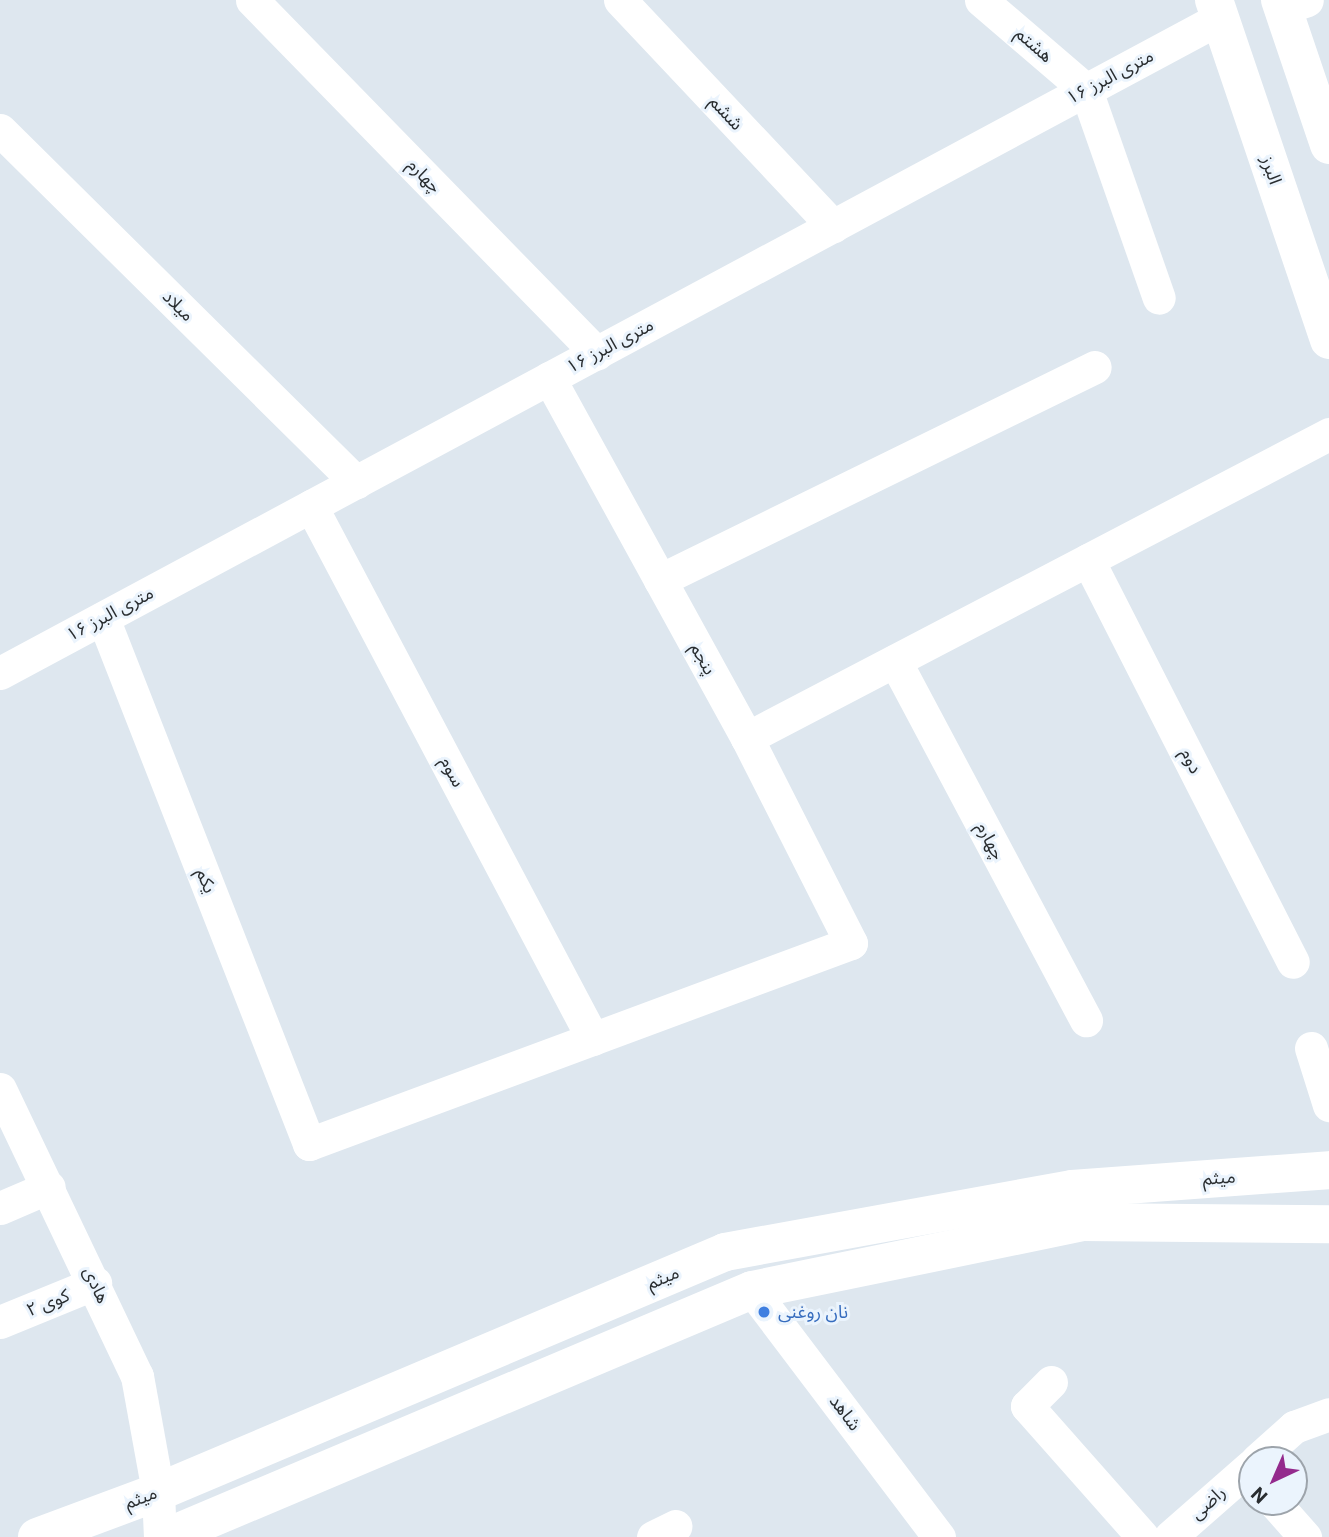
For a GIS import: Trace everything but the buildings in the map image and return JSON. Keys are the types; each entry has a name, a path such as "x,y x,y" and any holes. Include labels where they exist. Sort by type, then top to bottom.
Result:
{"main road":[{"path":"1290,3 1329,145"},
{"name":"البرز","path":"1217,9 1329,340"},
{"name":"میثم","path":"37,1537 158,1492 725,1252 1072,1189 1329,1170"},
{"path":"167,1537 752,1290 1082,1222 1326,1226"}],"street":[{"name":"چهارم","path":"252,0 597,353"},
{"name":"ششم","path":"620,0 833,226"},
{"name":"هشتم","path":"981,0 1086,90"},
{"name":"۱۶ متری البرز","path":"0,673 1086,90 1217,9"},
{"path":"1086,90 1159,299"},
{"name":"میلاد","path":"0,130 356,482"},
{"path":"660,580 1095,367"},
{"name":"پنجم","path":"549,378 747,738 851,943 593,1039"},
{"path":"747,738 1329,435"},
{"name":"سوم","path":"311,506 593,1039"},
{"name":"دوم","path":"1088,560 1293,962"},
{"name":"یکم","path":"103,618 309,1144 593,1039"},
{"name":"چهارم","path":"895,661 1086,1020"},
{"path":"1311,1048 1329,1105"},
{"name":"هادی","path":"0,1089 50,1187 137,1376 158,1492 160,1537"},
{"path":"0,1208 50,1187"},
{"name":"کوی ۲","path":"0,1322 95,1283"},
{"name":"شاهد","path":"752,1290 939,1537"},
{"path":"1051,1382 1019,1415 1143,1537"},
{"name":"راضی","path":"1275,1446 1294,1427 1329,1414"},
{"name":"راضی","path":"1170,1537 1238,1480"},
{"path":"1287,1516 1305,1537"}],"place":[{"name":"نان روغنی","path":"764,1312"}]}
